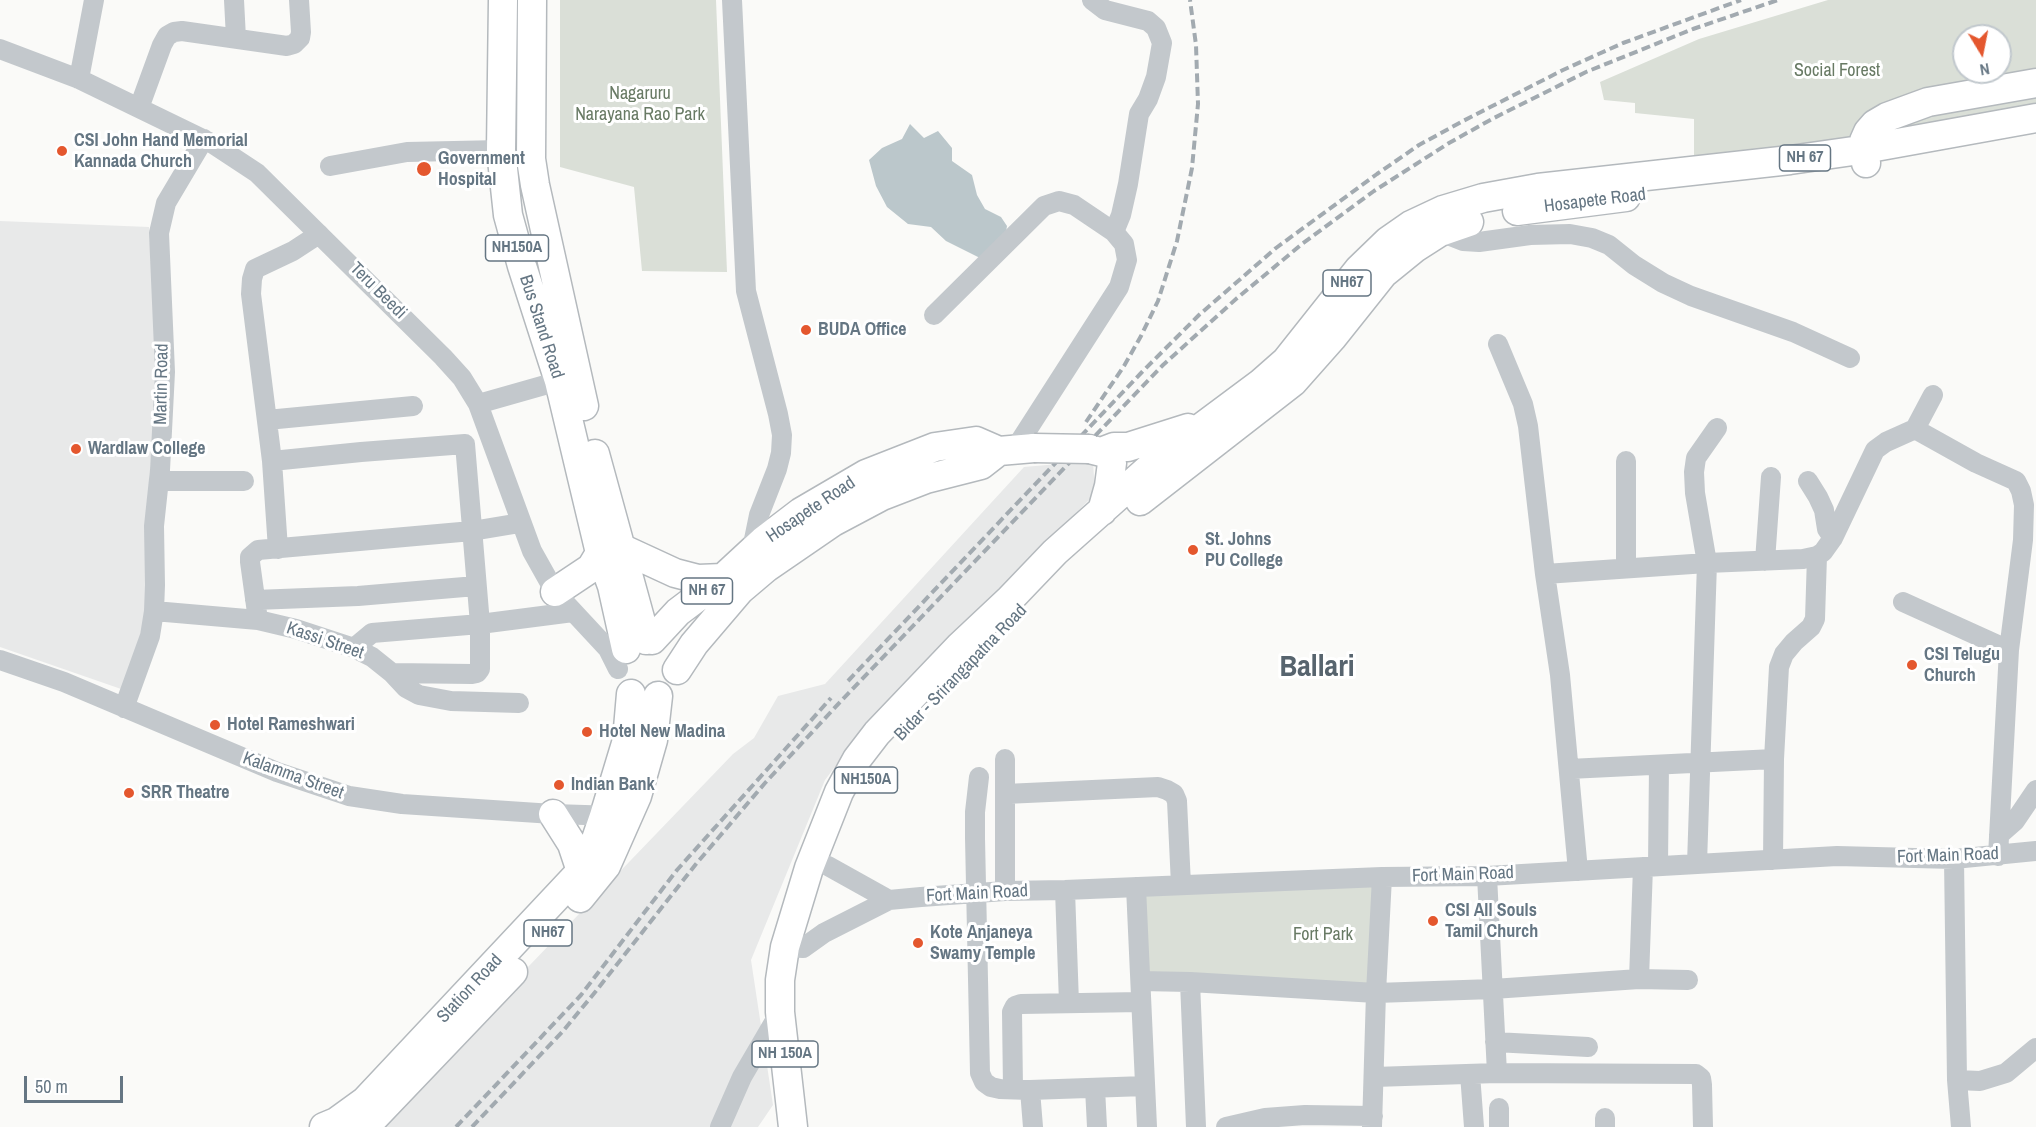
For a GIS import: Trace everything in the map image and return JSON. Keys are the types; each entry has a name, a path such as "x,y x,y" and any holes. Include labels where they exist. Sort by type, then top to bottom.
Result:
{"highway":[{"name":"Bus Stand Road","path":"503,0 501,150 508,215 611,551 631,580 635,650"},
{"name":"Bus Stand Road","path":"532,0 531,159 535,185 599,470 611,551 612,586 635,650"},
{"path":"1865,159 1864,141 1868,132 1875,124 1887,117 1928,102 2036,83"},
{"name":"Hosapete Road","path":"1573,183 1790,160 1865,159 2036,118"},
{"name":"Hosapete Road","path":"1223,425 1293,382 1383,274 1415,248 1440,232 1508,212 1865,159 2036,137"},
{"name":"NH67","path":"1164,469 1223,425 1286,361 1359,269 1388,241 1411,225 1443,210 1483,198 1573,183"},
{"path":"1107,453 1223,425"},
{"name":"Hosapete Road","path":"635,650 801,512 866,474 935,447 976,441 1016,450"},
{"path":"1016,450 1107,453 1164,469"},
{"name":"Hosapete Road","path":"677,670 694,644 740,590 766,568 833,522 882,496 926,479 981,465 1016,450"},
{"path":"794,947 789,930 808,868 839,792 857,759 876,733 1054,552 1108,517 1107,453"},
{"name":"NH150A","path":"1108,517 1164,469"},
{"name":"Bidar - Srirangapatna Road","path":"810,1127 794,947 865,781 897,737 936,695 1023,610 1108,517"},
{"path":"564,602 591,568 611,551 698,579 723,578"},
{"path":"662,644 670,651 677,670 671,686 644,695 624,687 619,678 635,650 662,644"},
{"name":"Station Road","path":"365,1127 470,1019 594,883 606,866 617,815 627,740 644,695"},
{"path":"553,814 572,844 580,871"},
{"name":"Station Road","path":"324,1127 336,1122 365,1101 580,871 594,845 617,815"},
{"name":"NH 150A","path":"793,1127 780,1012 780,981 794,947"}],"street":[{"path":"79,79 94,0"},
{"path":"234,0 236,38"},
{"path":"139,108 167,36 182,31 286,46 294,44 300,38 301,32 299,0"},
{"path":"732,0 746,291 782,435 777,469 759,515 757,548"},
{"path":"1092,0 1105,10 1148,21 1156,28 1162,43 1156,77 1138,120 1128,184 1121,215 1114,232"},
{"name":"Teru Beedi","path":"0,49 79,79 204,139 256,173 462,378 478,404 493,440 520,523 532,551 564,602 608,649 635,650"},
{"name":"Martin Road","path":"124,708 150,636 154,611 154,526 165,372 159,233 166,203 204,139"},
{"path":"330,166 406,152 501,150"},
{"path":"934,315 1044,206 1059,201 1074,205 1114,232 1124,244 1127,260 1119,286 1016,450"},
{"path":"1440,232 1464,242 1530,235 1570,234 1592,238 1609,245 1634,265 1663,283 1691,296 1794,332 1850,358"},
{"path":"278,549 272,461 251,294 252,279 255,269 293,251 319,234"},
{"path":"1498,344 1523,404 1528,426 1545,574 1560,675 1578,871"},
{"path":"478,404 559,381"},
{"path":"1545,574 1707,562 1803,559 1816,556 1823,552 1833,538 1875,450 1886,442 1915,429 1933,395"},
{"path":"267,420 412,406"},
{"path":"1697,864 1707,562 1695,493 1694,472 1696,458 1717,428"},
{"path":"1915,429 1976,463 2016,481 2021,490 2024,505 2023,540 2009,650 1998,856"},
{"path":"272,461 493,440"},
{"path":"392,674 472,674 477,673 480,669 480,624 465,444"},
{"path":"1626,461 1626,567"},
{"path":"1765,561 1771,477"},
{"path":"159,481 244,481"},
{"path":"1808,481 1824,510 1827,529 1833,538"},
{"path":"476,586 358,596 256,610 250,557 258,550 472,531 520,523"},
{"path":"1773,860 1774,759 1779,667 1784,654 1811,627 1815,619 1816,556"},
{"path":"354,648 372,633 480,624 564,602"},
{"path":"1903,602 2009,650"},
{"name":"Kassi Street","path":"154,611 256,610 372,657 406,688 419,695 451,701 519,703"},
{"name":"Kalamma Street","path":"0,660 64,682 277,772 349,796 402,804 553,814 617,815"},
{"path":"1005,759 1005,891"},
{"path":"1569,769 1774,759"},
{"path":"1640,978 1659,765"},
{"path":"979,777 975,812 976,894 980,1073 984,1082 1000,1089 1022,1090 1145,1086"},
{"path":"1005,794 1158,787 1167,790 1174,794 1178,801 1181,885"},
{"path":"1999,835 2015,821 2036,790"},
{"name":"Fort Main Road","path":"794,947 889,900 921,897 1005,891 1382,877 1487,876 1837,856 1954,860 2036,851"},
{"path":"1954,860 1957,1080 1960,1127"},
{"path":"828,866 889,900"},
{"path":"1487,876 1497,1073"},
{"path":"1226,1127 1265,1118 1305,1115 1373,1122 1382,877"},
{"path":"1136,887 1147,1127"},
{"path":"1065,890 1069,1003"},
{"path":"1141,981 1376,993 1493,989 1640,978 1688,980"},
{"path":"1190,982 1196,1127"},
{"path":"1033,1127 1022,1090 1012,1012 1015,1006 1021,1004 1141,1002"},
{"path":"720,1127 742,1077 780,1012"},
{"path":"1496,1042 1588,1047"},
{"path":"1957,1080 1980,1081 2006,1073 2036,1048"},
{"path":"1374,1077 1497,1073 1696,1074 1701,1078 1702,1085 1703,1127"},
{"path":"1470,1074 1474,1127"},
{"path":"1095,1088 1097,1127"}],"shaded area":[{"path":"910,124 924,138 938,131 952,148 952,161 972,175 977,195 985,209 1001,217 1007,226 1004,244 984,260 946,241 931,227 908,224 887,207 876,186 869,160 882,148 902,139"},
{"name":"Wardlaw College","path":"0,221 149,227 157,370 146,528 145,621 124,690 0,647"},
{"path":"1093,461 1095,494 872,717 825,780 751,960 773,1105 758,1127 374,1127 733,754 754,738 778,696 825,684 1024,467"}],"green space":[{"name":"Nagaruru Narayana Rao Park","path":"560,0 716,0 727,272 642,271 634,187 560,167"},
{"name":"Social Forest","path":"1828,0 2036,0 2036,104 1858,140 1694,157 1694,119 1635,113 1635,103 1604,100 1600,82 1699,39"},
{"name":"Fort Park","path":"1377,882 1374,990 1141,981 1136,887"}],"railway":[{"path":"1086,422 1124,366 1141,336 1158,301 1177,241 1192,168 1198,104 1196,45 1190,0"},
{"path":"848,681 1142,372 1199,315 1276,248 1419,145 1463,121 1563,70 1623,43 1741,0"},
{"path":"472,1127 563,1031 696,864 765,783 1163,365 1236,299 1302,244 1374,191 1449,143 1492,119 1586,72 1693,29 1778,0"},
{"path":"456,1127 581,995 677,870 831,698"}],"place":[{"name":"CSI John Hand Memorial Kannada Church","path":"62,151"},
{"name":"Government Hospital","path":"424,169"},
{"name":"BUDA Office","path":"806,330"},
{"name":"Wardlaw College","path":"76,449"},
{"name":"St. Johns PU College","path":"1193,550"},
{"name":"CSI Telugu Church","path":"1912,665"},
{"name":"Hotel Rameshwari","path":"215,725"},
{"name":"Hotel New Madina","path":"587,732"},
{"name":"Indian Bank","path":"559,785"},
{"name":"SRR Theatre","path":"129,793"},
{"name":"CSI All Souls Tamil Church","path":"1433,921"},
{"name":"Kote Anjaneya Swamy Temple","path":"918,943"}],"district":[{"name":"Ballari","path":"1317,668"}]}
